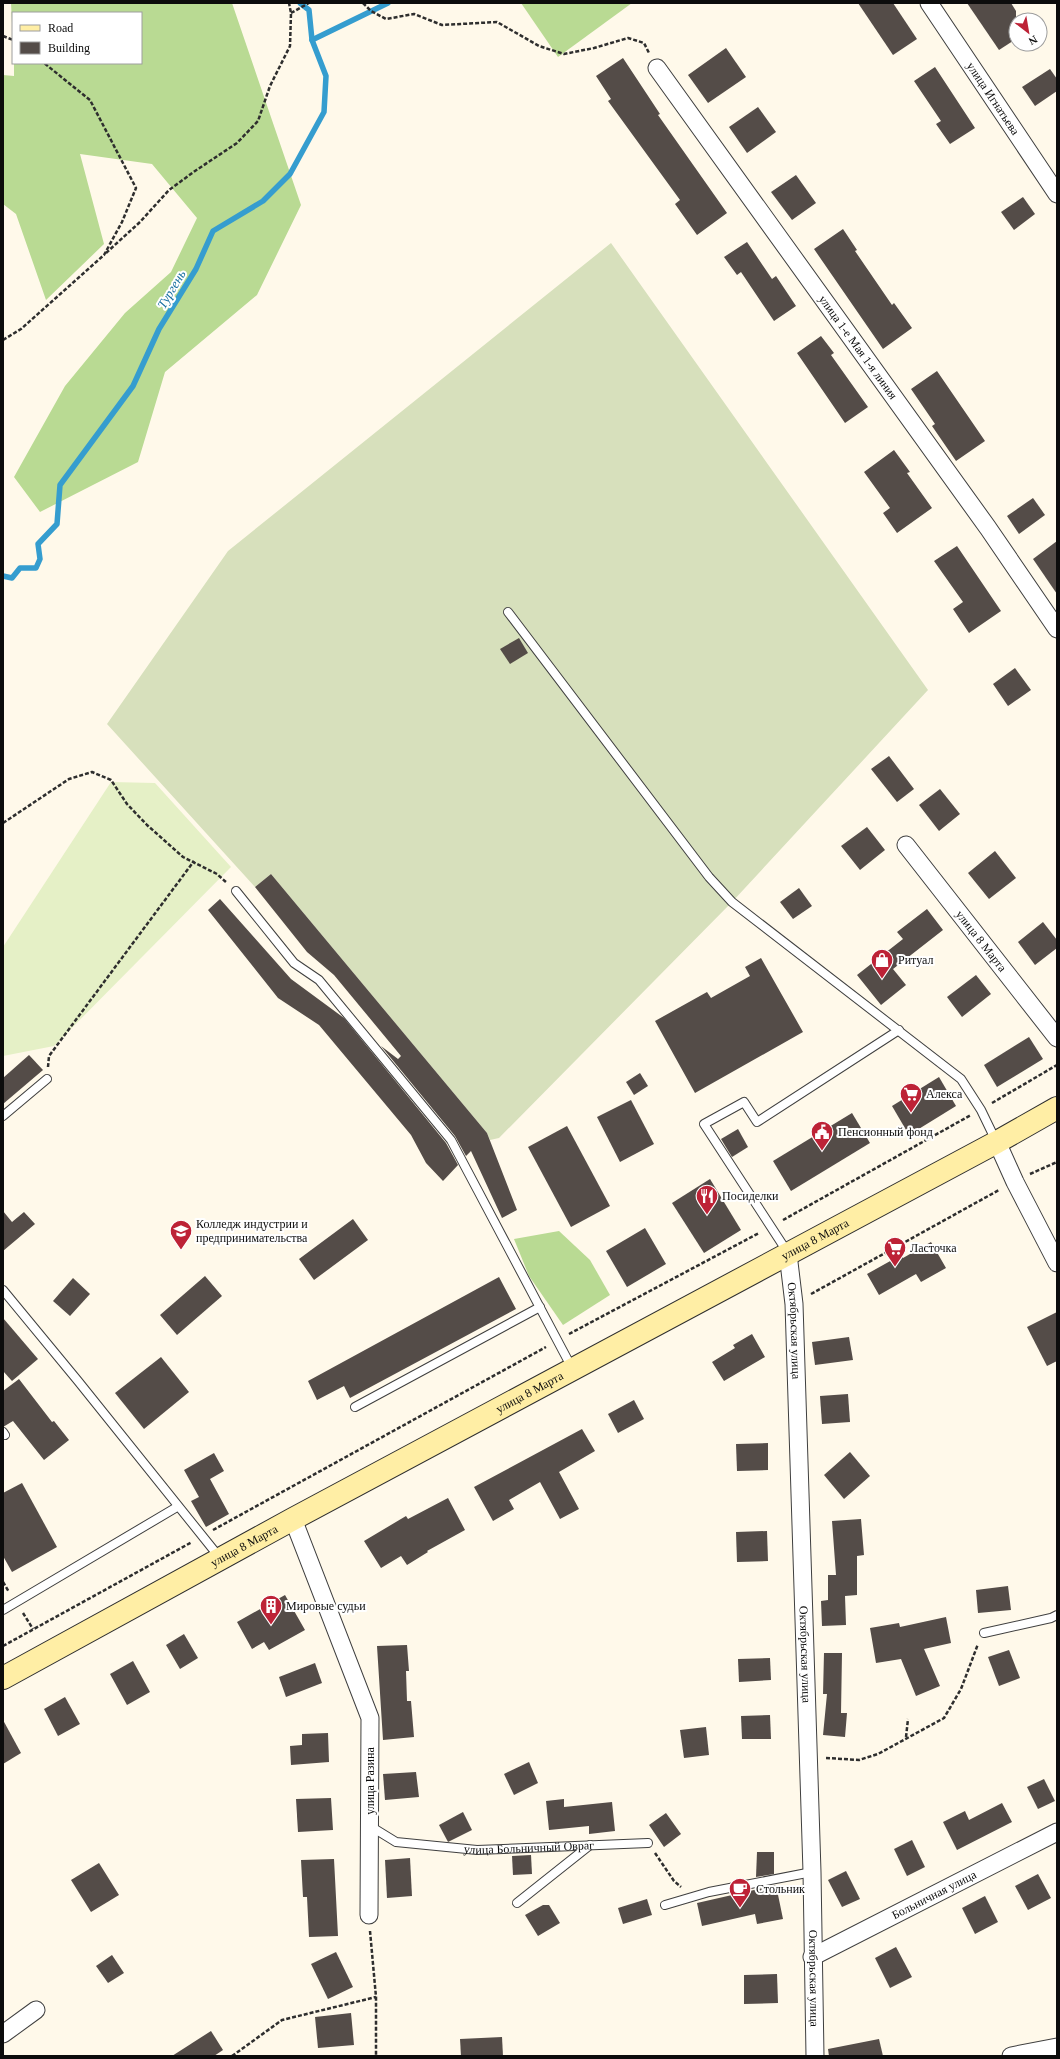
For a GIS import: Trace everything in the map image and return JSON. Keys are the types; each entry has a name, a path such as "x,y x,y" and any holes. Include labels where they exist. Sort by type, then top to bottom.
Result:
{"main road":[{"name":"улица 8 Марта","path":"3,1678 293,1519 997,1142 1057,1108"}],"street":[{"name":"улица Игнатьева","path":"929,3 1057,194"},
{"name":"улица 1-е Мая 1-я линия","path":"657,68 988,528 1057,629"},
{"name":"улица 8 Марта","path":"906,845 1057,1038"},
{"path":"997,1142 1015,1182 1057,1263"},
{"name":"Октябрьская улица","path":"788,1254 794,1304 812,1872 812,1957 815,2056"},
{"name":"улица Разина","path":"293,1519 370,1718 369,1915"},
{"name":"Больничная улица","path":"812,1957 1057,1832"},
{"path":"3,2034 36,2010"},
{"path":"1011,2056 1057,2047"}],"lane":[{"path":"508,612 709,877 727,897 962,1079 981,1110 997,1142"},
{"path":"236,891 294,963 319,980 451,1140 573,1369"},
{"path":"788,1254 770,1227 762,1210 704,1124 744,1102 757,1122 899,1030"},
{"path":"3,1116 47,1079"},
{"path":"3,1290 78,1381 220,1559"},
{"path":"354,1408 540,1307"},
{"path":"3,1610 177,1507"},
{"path":"984,1633 1051,1618 1057,1615"},
{"name":"улица Больничный Овраг","path":"369,1825 396,1842 478,1850 648,1843"},
{"path":"517,1904 590,1845"},
{"path":"665,1905 709,1892 812,1872"}],"path":[{"path":"3,340 21,329 104,255 140,222 169,190 194,171 237,143 258,121 270,86 290,46 292,13 289,3"},
{"path":"292,13 309,3"},
{"path":"363,3 372,11 386,19 414,14 442,25 497,22 539,46 564,54 594,48 628,38 644,43 657,68"},
{"path":"45,64 90,100 136,188 122,222 104,255"},
{"path":"3,823 69,779 92,772 111,780 127,804 147,825 183,857 194,861 217,874 236,891"},
{"path":"47,1079 49,1056 194,861"},
{"path":"3,1646 558,1341 770,1227 981,1110 1057,1065"},
{"path":"794,1304 1015,1182 1057,1162"},
{"path":"808,1748 829,1759 859,1760 878,1754 944,1718 961,1689 984,1633"},
{"path":"906,1738 908,1719"},
{"path":"648,1843 674,1881"},
{"path":"369,1915 376,1997 376,2056"},
{"path":"232,2056 282,2020 376,1997"}],"green space":[{"path":"11,3 232,3 301,205 257,295 165,372 138,462 40,512 14,477 65,386 125,313 171,272 197,218 152,164 80,154 104,244 46,300 16,214 3,204 3,75 14,76 14,64 142,64 142,12 12,12 12,24"},
{"path":"521,3 632,3 558,57"},
{"path":"611,243 928,690 732,902 499,1138 490,1140 487,1133 271,874 255,887 107,724 228,551"},
{"path":"111,782 155,783 231,867 54,1046 3,1056 3,947"},
{"path":"559,1231 590,1260 610,1295 563,1325 529,1276 514,1239"}],"building":[{"path":"858,3 893,3 917,39 893,55"},
{"path":"967,3 1011,3 1016,12 1008,12 1008,44 999,50"},
{"path":"726,48 746,77 708,103 688,75"},
{"path":"623,58 660,114 658,115 727,213 697,235 675,204 680,200 608,101 611,99 596,76"},
{"path":"935,67 975,128 950,144 936,124 941,121 914,81"},
{"path":"1050,69 1057,79 1057,91 1035,106 1022,87"},
{"path":"758,107 776,132 747,153 729,127"},
{"path":"796,175 816,203 792,220 771,192"},
{"path":"1023,197 1035,214 1014,230 1001,212"},
{"path":"843,229 857,250 855,251 892,305 894,303 912,328 883,349 814,249"},
{"path":"747,242 772,279 776,276 796,306 774,321 741,272 737,275 724,257"},
{"path":"821,336 834,353 831,355 868,407 845,423 797,353"},
{"path":"937,371 985,441 956,461 932,426 935,424 911,389"},
{"path":"894,450 910,472 907,473 932,508 897,533 883,513 890,508 864,472"},
{"path":"1033,498 1045,515 1019,534 1007,516"},
{"path":"1057,541 1057,594 1033,559"},
{"path":"957,546 1001,611 969,633 953,609 963,602 934,561"},
{"path":"519,638 528,653 510,664 500,649"},
{"path":"1015,668 1031,690 1008,706 993,684"},
{"path":"889,756 914,789 897,802 871,769"},
{"path":"940,789 960,814 939,831 919,805"},
{"path":"867,827 885,850 860,870 841,846"},
{"path":"995,851 1016,878 989,899 968,873"},
{"path":"271,874 487,1133 517,1210 502,1218 471,1151 466,1156 455,1136 381,1046 398,1059 401,1056 334,975 307,952 255,887"},
{"path":"799,888 812,906 793,919 780,902"},
{"path":"220,899 291,979 344,1018 446,1143 458,1165 443,1181 426,1163 411,1135 319,1025 278,998 208,910"},
{"path":"927,909 943,930 893,969 906,985 881,1005 857,975 903,939 897,932"},
{"path":"1043,922 1057,940 1057,948 1035,965 1018,942"},
{"path":"761,958 803,1032 695,1093 655,1021 707,992 711,998 750,976 745,967"},
{"path":"976,975 991,994 962,1017 947,997"},
{"path":"1029,1037 1043,1059 997,1087 984,1065"},
{"path":"29,1055 43,1070 3,1104 3,1078"},
{"path":"640,1073 648,1086 634,1095 626,1082"},
{"path":"939,1077 956,1106 909,1135 892,1106"},
{"path":"631,1100 654,1144 620,1162 597,1117"},
{"name":"Пенсионный фонд","path":"852,1113 870,1143 791,1191 773,1161"},
{"path":"567,1126 610,1206 571,1227 528,1147"},
{"path":"738,1129 748,1147 732,1157 721,1139"},
{"name":"Посиделки","path":"710,1179 741,1230 704,1253 672,1203"},
{"path":"3,1211 12,1222 24,1212 35,1224 3,1251"},
{"path":"353,1219 368,1240 314,1280 299,1259"},
{"path":"645,1228 666,1264 627,1287 606,1251"},
{"path":"931,1242 946,1268 921,1282 916,1274 879,1295 867,1274 901,1255 903,1258"},
{"path":"205,1276 222,1296 177,1335 160,1315"},
{"path":"499,1277 516,1309 350,1398 344,1386 317,1400 308,1381"},
{"path":"73,1278 90,1294 70,1316 53,1301"},
{"path":"1057,1312 1057,1361 1047,1366 1027,1327"},
{"path":"3,1318 38,1359 12,1381 3,1371"},
{"path":"752,1334 765,1357 724,1381 712,1362 735,1348 733,1345"},
{"path":"849,1337 853,1360 815,1365 812,1342"},
{"path":"161,1357 189,1392 144,1429 115,1393"},
{"path":"19,1379 52,1422 54,1421 69,1440 44,1460 13,1421 3,1427 3,1391"},
{"path":"848,1394 850,1422 822,1424 820,1396"},
{"path":"634,1400 644,1419 618,1433 608,1414"},
{"path":"582,1429 595,1451 559,1472 579,1509 560,1519 540,1482 509,1500 514,1509 493,1521 474,1487"},
{"path":"768,1443 768,1470 737,1471 736,1444"},
{"path":"850,1452 870,1476 844,1499 824,1475"},
{"path":"214,1453 224,1471 210,1479 229,1514 206,1527 191,1501 199,1497 184,1470"},
{"path":"22,1483 57,1547 12,1572 3,1556 3,1493"},
{"path":"448,1498 465,1530 427,1551 428,1552 407,1565 401,1556 381,1568 364,1541 406,1516 408,1519"},
{"path":"861,1519 864,1555 857,1556 857,1595 845,1596 846,1625 822,1626 821,1601 828,1600 828,1575 836,1575 832,1521"},
{"path":"767,1531 768,1561 737,1562 736,1532"},
{"path":"1008,1586 1011,1610 978,1613 976,1590"},
{"name":"Мировые судьи","path":"285,1595 305,1630 269,1650 264,1642 252,1649 237,1622"},
{"path":"946,1617 951,1643 924,1649 940,1686 916,1696 901,1659 876,1663 870,1628 899,1623 900,1627"},
{"path":"184,1634 198,1658 180,1669 166,1645"},
{"path":"407,1645 409,1671 406,1671 407,1701 411,1701 414,1737 383,1740 377,1646"},
{"path":"1009,1650 1020,1678 999,1686 988,1657"},
{"path":"824,1653 842,1653 841,1713 847,1713 845,1737 823,1735 827,1694 823,1694"},
{"path":"770,1658 771,1680 739,1682 738,1659"},
{"path":"133,1661 150,1692 127,1705 110,1674"},
{"path":"315,1663 322,1683 286,1697 279,1677"},
{"path":"65,1697 80,1724 58,1736 44,1709"},
{"path":"770,1715 771,1739 742,1739 741,1716"},
{"path":"3,1720 21,1753 3,1764"},
{"path":"706,1727 709,1755 684,1758 680,1730"},
{"path":"328,1733 329,1762 291,1765 290,1746 302,1745 302,1734"},
{"path":"529,1762 538,1783 514,1795 504,1774"},
{"path":"416,1772 419,1797 385,1800 383,1774"},
{"path":"1044,1779 1055,1801 1038,1809 1027,1787"},
{"path":"331,1798 333,1830 298,1832 296,1799"},
{"path":"564,1799 564,1807 612,1802 615,1831 589,1834 589,1826 549,1830 546,1801"},
{"path":"1002,1803 1012,1822 957,1850 943,1822 965,1811 969,1820"},
{"path":"463,1812 472,1830 448,1842 439,1825"},
{"path":"666,1813 681,1834 664,1847 649,1825"},
{"path":"912,1840 925,1867 907,1876 894,1849"},
{"path":"757,1852 774,1852 774,1874 756,1877"},
{"path":"531,1855 532,1874 513,1875 512,1856"},
{"path":"410,1858 412,1896 387,1898 385,1860"},
{"path":"334,1859 338,1936 309,1937 307,1897 303,1897 301,1860"},
{"path":"99,1863 119,1895 91,1912 71,1880"},
{"path":"846,1871 860,1899 842,1907 828,1880"},
{"path":"1038,1874 1051,1898 1028,1910 1015,1886"},
{"name":"Стольник","path":"776,1885 783,1919 757,1924 755,1914 702,1926 697,1903"},
{"path":"985,1896 998,1922 975,1934 962,1908"},
{"path":"647,1899 652,1915 623,1924 618,1908"},
{"path":"543,1905 549,1905 560,1923 538,1936 525,1915"},
{"path":"896,1947 912,1977 890,1988 875,1958"},
{"path":"336,1952 353,1987 328,1999 311,1964"},
{"path":"112,1955 124,1973 108,1983 96,1966"},
{"path":"777,1974 778,2003 744,2004 744,1975"},
{"path":"351,2013 354,2045 318,2048 315,2017"},
{"path":"211,2031 223,2050 214,2056 172,2056"},
{"path":"502,2037 503,2056 461,2056 460,2039"},
{"path":"879,2039 883,2056 829,2056 828,2049"}],"waterway":[{"name":"Тургень","path":"3,576 12,578 20,568 36,568 40,559 38,544 57,524 60,485 133,386 159,329 196,269 213,231 263,201 290,174 324,112 326,76 312,40 309,10 300,3"},
{"path":"312,40 388,3"}],"place":[{"name":"Ритуал","path":"882,980"},
{"name":"Алекса","path":"911,1114"},
{"name":"Пенсионный фонд","path":"822,1152"},
{"name":"Посиделки","path":"707,1216"},
{"name":"Колледж индустрии и предпринимательства","path":"181,1250"},
{"name":"Ласточка","path":"895,1268"},
{"name":"Мировые судьи","path":"271,1626"},
{"name":"Стольник","path":"740,1908"}]}
